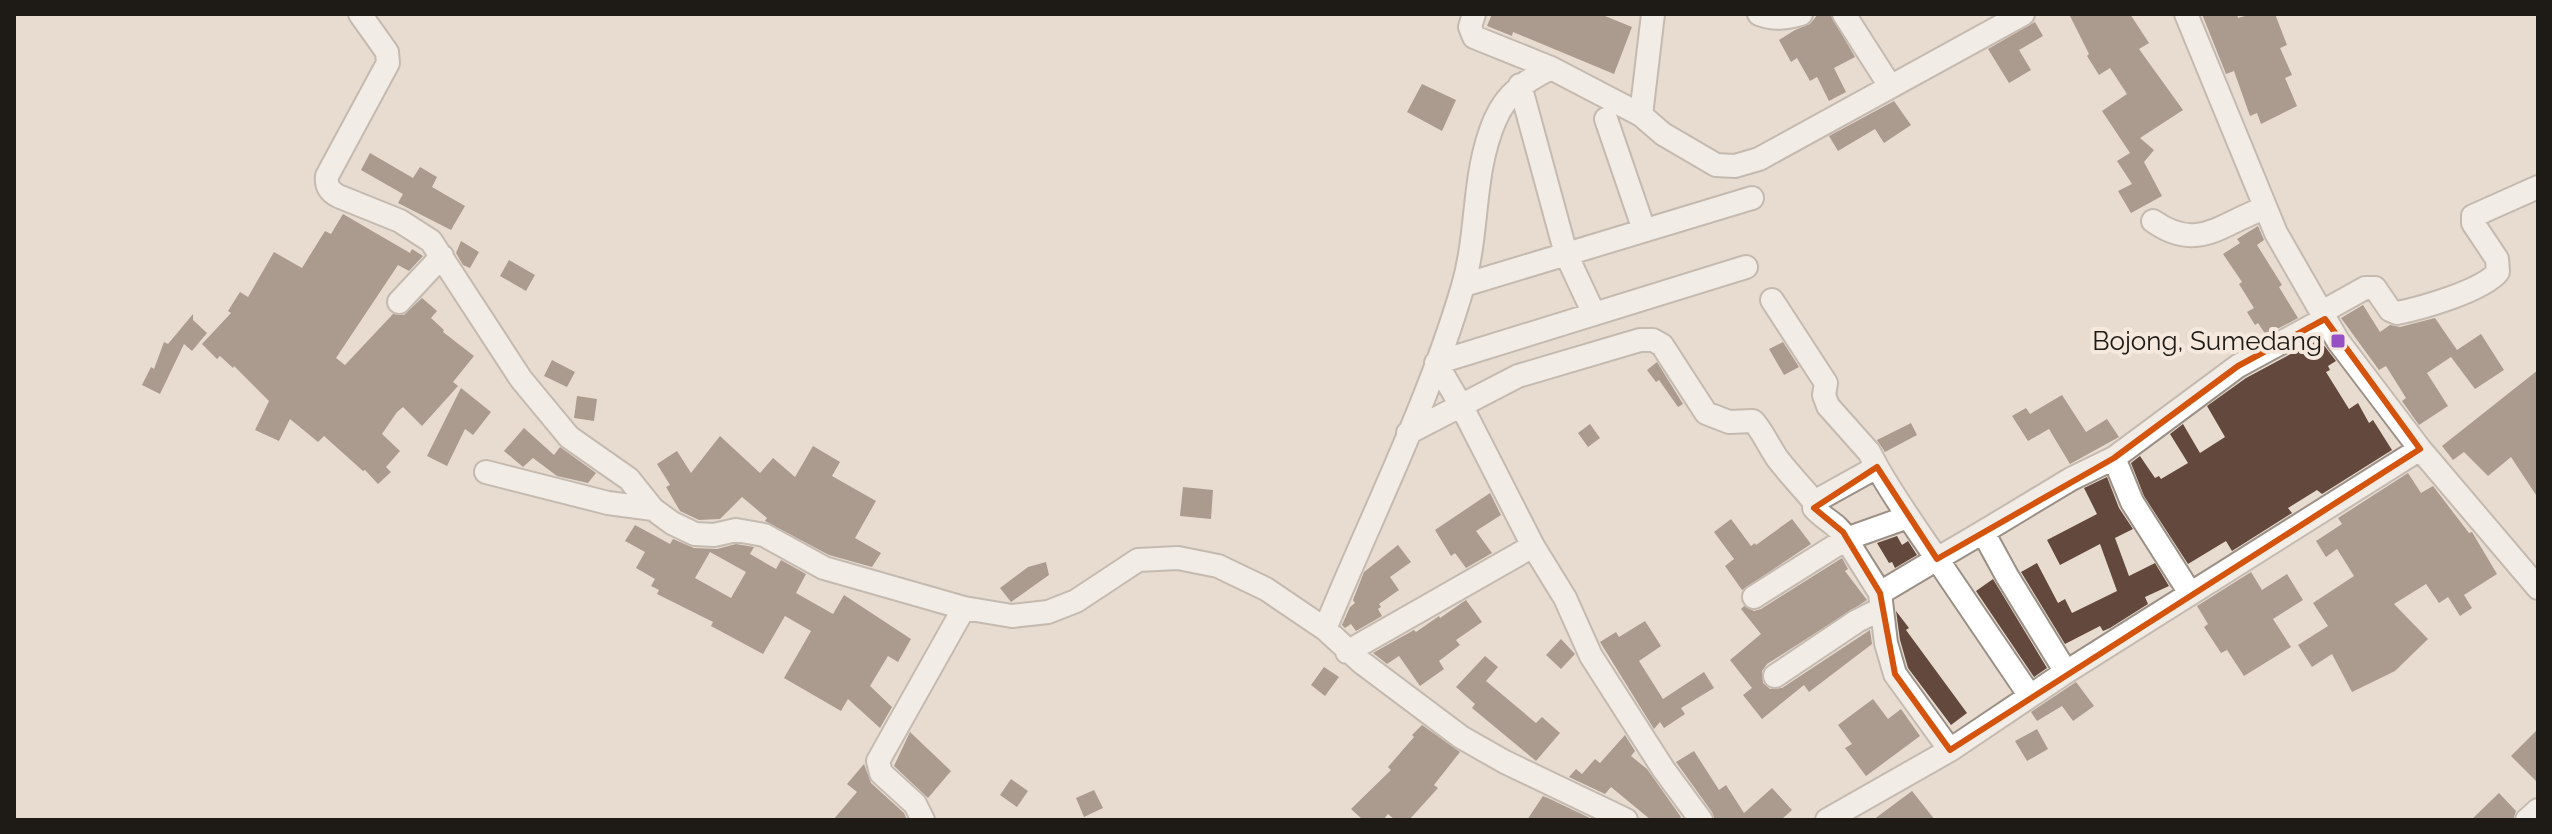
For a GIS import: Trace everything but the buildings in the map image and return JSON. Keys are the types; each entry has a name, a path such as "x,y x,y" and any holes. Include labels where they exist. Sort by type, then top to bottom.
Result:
{"street":[{"path":"360,14 387,52 388,63 327,176 326,184 338,196 400,221 431,241 521,379 569,437 629,479 653,509 672,523 695,534 714,535 736,530 764,535 824,568 964,608 1012,616 1048,612 1076,601 1138,560 1178,558 1218,566 1266,589 1325,629 1347,652 1461,737 1505,762 1626,820"},
{"path":"1474,14 1470,27 1474,37 1551,68 1641,115 1663,134 1716,165 1735,166 1759,159 2023,14"},
{"path":"1641,115 1653,14"},
{"path":"1759,14 1768,18 1801,14"},
{"path":"1844,14 1890,86"},
{"path":"2186,14 2276,233 2338,341 2420,449 2538,588"},
{"path":"1325,629 1408,433 1464,285 1480,166 1495,120 1508,97 1520,85 1551,68"},
{"path":"1520,85 1566,254 1594,314"},
{"path":"1606,119 1644,230"},
{"path":"1775,676 1857,621 1937,559 2071,479 2114,458 2238,366 2365,288 2375,288 2390,310 2397,313 2447,298 2492,279 2498,272 2497,259 2473,223 2473,216 2538,187"},
{"path":"1464,285 1752,198"},
{"path":"2153,221 2172,233 2189,236 2208,234 2265,208"},
{"path":"399,302 442,256"},
{"path":"1436,363 1746,267"},
{"path":"1772,300 1826,383 1824,395 1828,406 1869,452 1908,517 2030,696"},
{"path":"1408,433 1518,376 1631,342 1653,340 1662,345 1706,413 1729,422 1753,421 1759,426 1761,436 1815,503 1814,508 1838,526 1881,601 1895,674 1950,750"},
{"path":"1436,363 1533,546 1565,598 1591,656 1664,770 1701,820"},
{"path":"1827,820 1950,750 2066,672 2420,449"},
{"path":"2114,458 2132,502 2190,593"},
{"path":"1815,503 1877,467"},
{"path":"486,472 608,503 653,509"},
{"path":"1754,597 1846,539 1908,517"},
{"path":"1983,532 2066,672"},
{"path":"1347,652 1533,546"},
{"path":"923,820 915,804 881,773 878,761 964,608"},
{"path":"2527,820 2538,810"}],"highlighted area":[{"path":"2325,319 2420,449 1950,750 1895,674 1880,593 1843,532 1814,508 1877,467 1937,559 2114,458 2238,366"}],"place":[{"name":"Bojong, Sumedang","path":"2338,341"}]}
